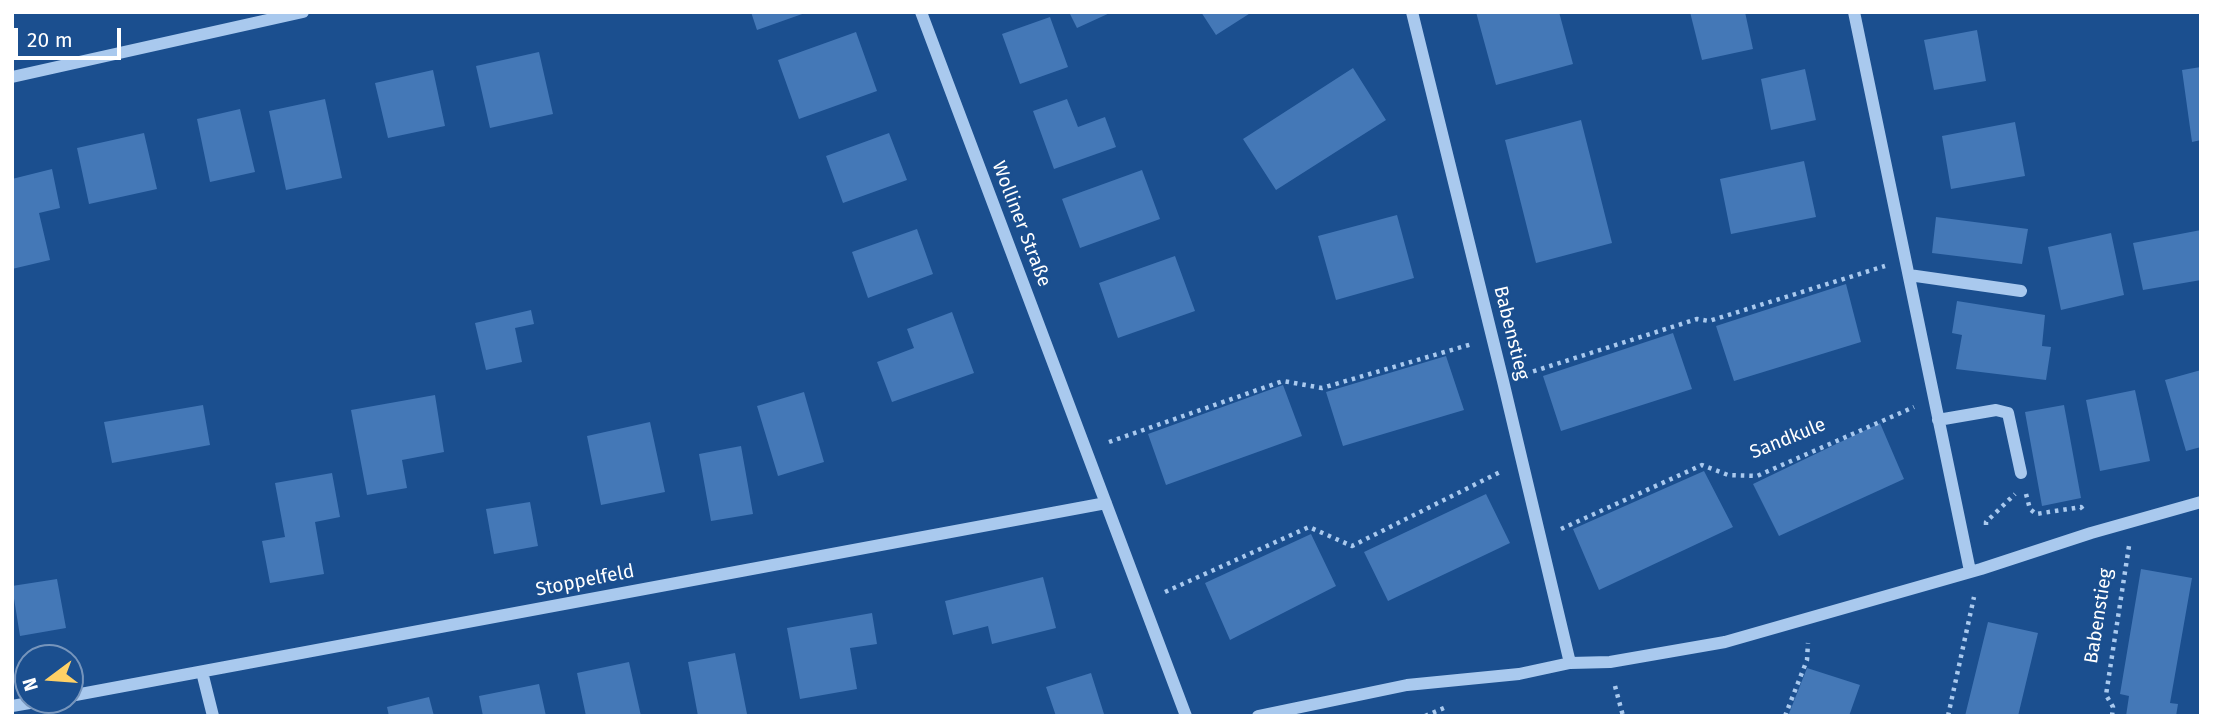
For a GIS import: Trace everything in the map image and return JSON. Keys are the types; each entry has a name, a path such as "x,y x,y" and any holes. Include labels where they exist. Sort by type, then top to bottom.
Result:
{"street":[{"path":"12,77 303,12"},
{"name":"Wolliner Straße","path":"921,12 1186,716"},
{"name":"Babenstieg","path":"1412,12 1570,663"},
{"path":"1854,12 1938,420 1975,570"},
{"path":"1909,275 2021,291"},
{"path":"1938,420 1996,410 2008,413 2021,473"},
{"path":"1258,716 1407,685 1518,674 1570,663 1610,662 1725,642 2201,502"},
{"name":"Stoppelfeld","path":"84,693 1106,503"},
{"path":"202,672 213,716"}],"path":[{"path":"1503,381 1697,319 1709,321 1906,260"},
{"path":"1085,450 1283,381 1322,388 1493,338"},
{"name":"Sandkule","path":"1540,538 1702,465 1728,475 1758,476 1934,398"},
{"path":"1143,601 1309,527 1352,546 1521,461"},
{"path":"1997,563 1986,522 2024,486 2030,509 2036,514 2081,507 2085,511 2091,533"},
{"name":"Babenstieg","path":"2112,716 2113,708 2106,695 2133,521"},
{"path":"1948,716 1975,570"},
{"path":"1785,716 1807,660 1811,618"},
{"path":"1610,662 1623,716"}],"building":[{"path":"751,12 805,12 805,13 757,30"},
{"path":"1069,12 1112,12 1077,28"},
{"path":"1201,12 1252,12 1216,35"},
{"path":"1476,12 1559,12 1573,64 1496,85"},
{"path":"1690,12 1745,12 1753,49 1702,60"},
{"path":"1050,17 1068,67 1020,84 1002,34"},
{"path":"1977,30 1986,81 1934,90 1924,40"},
{"path":"856,32 877,91 799,119 778,60"},
{"path":"539,52 553,114 490,128 476,66"},
{"path":"2201,67 2201,140 2192,142 2182,70"},
{"path":"1353,68 1386,120 1276,190 1243,139"},
{"path":"1805,69 1816,120 1771,130 1761,79"},
{"path":"433,70 445,126 388,138 375,83"},
{"path":"325,99 342,178 286,190 269,111"},
{"path":"1067,99 1078,127 1105,117 1116,147 1054,169 1033,111"},
{"path":"240,109 255,172 210,182 197,119"},
{"path":"1581,120 1612,243 1536,263 1505,140"},
{"path":"2015,122 2025,176 1951,189 1942,136"},
{"path":"144,133 157,189 89,204 77,148"},
{"path":"889,133 907,180 843,203 826,156"},
{"path":"1804,161 1816,217 1731,234 1720,179"},
{"path":"52,169 60,208 39,213 50,260 12,269 12,179"},
{"path":"1142,170 1160,219 1080,248 1062,199"},
{"path":"1397,215 1414,278 1336,300 1318,236"},
{"path":"1936,217 2028,229 2022,264 1932,253"},
{"path":"917,229 933,274 868,298 852,252"},
{"path":"2201,230 2201,280 2143,290 2133,243"},
{"path":"2111,233 2124,295 2061,310 2048,247"},
{"path":"1175,256 1195,311 1118,338 1099,283"},
{"path":"1846,284 1861,342 1734,381 1716,326"},
{"path":"1957,301 2045,315 2042,346 2051,347 2046,380 1956,369 1962,335 1952,333"},
{"path":"531,310 534,324 515,328 522,362 486,370 475,323"},
{"path":"952,312 974,373 892,402 877,362 914,348 907,329"},
{"path":"1673,333 1692,389 1561,431 1543,376"},
{"path":"1446,356 1464,410 1343,446 1326,392"},
{"path":"2201,370 2201,447 2186,451 2165,380"},
{"path":"1283,385 1302,436 1166,485 1148,434"},
{"path":"2135,390 2150,461 2100,471 2086,400"},
{"path":"804,392 824,462 778,476 757,406"},
{"path":"435,395 444,452 402,460 407,488 367,495 351,410"},
{"path":"203,405 210,445 112,463 104,422"},
{"path":"2064,405 2081,498 2042,506 2025,412"},
{"path":"650,422 665,492 601,505 587,436"},
{"path":"1880,423 1904,479 1779,536 1753,484"},
{"path":"741,446 753,514 711,521 699,454"},
{"path":"1704,471 1733,527 1599,590 1573,529"},
{"path":"332,473 340,517 315,522 324,574 270,583 262,541 285,537 275,483"},
{"path":"1486,494 1510,543 1388,601 1364,552"},
{"path":"530,502 538,546 494,554 486,509"},
{"path":"1311,534 1336,586 1230,640 1205,583"},
{"path":"2141,569 2192,578 2170,703 2178,704 2176,716 2126,716 2129,696 2120,694"},
{"path":"1043,577 1056,628 992,644 988,626 953,635 945,601"},
{"path":"57,579 66,628 20,636 12,586"},
{"path":"872,613 877,644 850,648 857,689 800,699 787,628"},
{"path":"1988,622 2038,633 2018,716 1965,716"},
{"path":"735,653 747,714 698,716 688,662"},
{"path":"629,662 641,716 586,716 577,673"},
{"path":"1807,668 1860,685 1849,716 1788,716"},
{"path":"1091,673 1104,714 1056,716 1046,687"},
{"path":"539,684 546,716 483,716 479,696"},
{"path":"429,697 434,716 389,716 387,707"}]}
